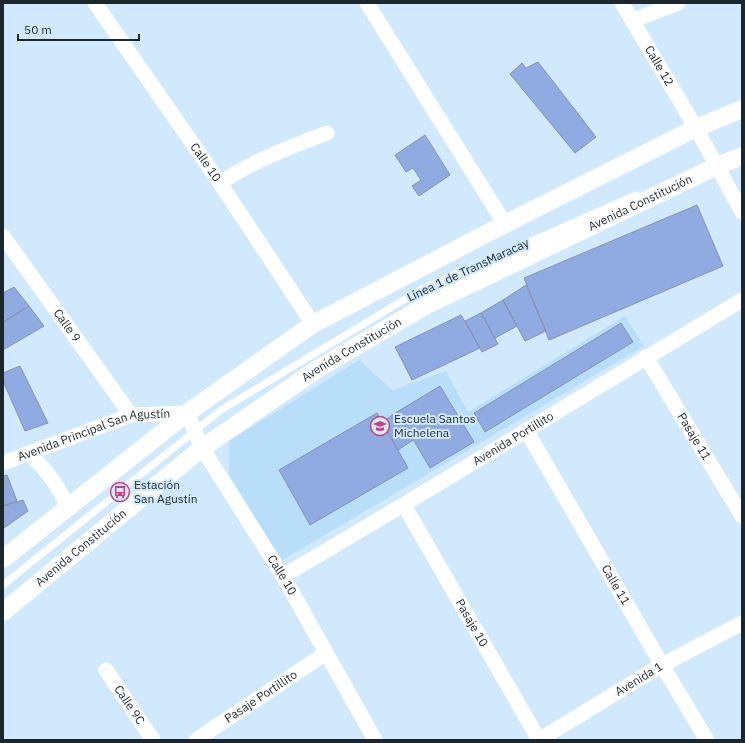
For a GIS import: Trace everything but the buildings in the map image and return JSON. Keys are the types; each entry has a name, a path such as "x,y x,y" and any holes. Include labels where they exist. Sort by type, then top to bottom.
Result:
{"street":[{"name":"Calle 10","path":"96,3 220,183 313,324"},
{"path":"367,3 505,224"},
{"name":"Calle 12","path":"622,3 716,164"},
{"path":"632,22 678,3"},
{"path":"3,560 187,413 313,324 505,224 696,128 742,109"},
{"path":"220,183 234,174 279,152 327,133"},
{"name":"Avenida Constitución","path":"3,612 198,440 428,305 716,164 742,156"},
{"path":"716,164 742,212"},
{"name":"Calle 9","path":"3,236 131,415"},
{"name":"Avenida Portillito","path":"283,576 404,505 742,300"},
{"name":"Pasaje 11","path":"646,357 742,516"},
{"name":"Calle 10","path":"187,413 198,440 283,576 374,740"},
{"name":"Avenida Principal San Agustín","path":"3,463 131,415 187,413"},
{"name":"Calle 11","path":"526,430 707,740"},
{"path":"29,454 38,462 61,492 68,508"},
{"name":"Pasaje 10","path":"404,505 539,740"},
{"name":"Avenida 1","path":"539,740 662,665 742,623"},
{"name":"Pasaje Portillito","path":"196,740 326,653"},
{"name":"Calle 9C","path":"106,670 153,740"}],"lane":[{"path":"663,183 716,164 742,149"},
{"name":"Línea 1 de TransMaracay","path":"3,585 198,440 221,410 422,289 641,193"}],"shaded area":[{"name":"Escuela Santos Michelena","path":"625,316 644,346 281,561 229,474 229,441 359,360 392,390 446,371 468,412"}],"place":[{"name":"Escuela Santos Michelena","path":"380,426"},
{"name":"Estación San Agustín","path":"120,492"}]}
